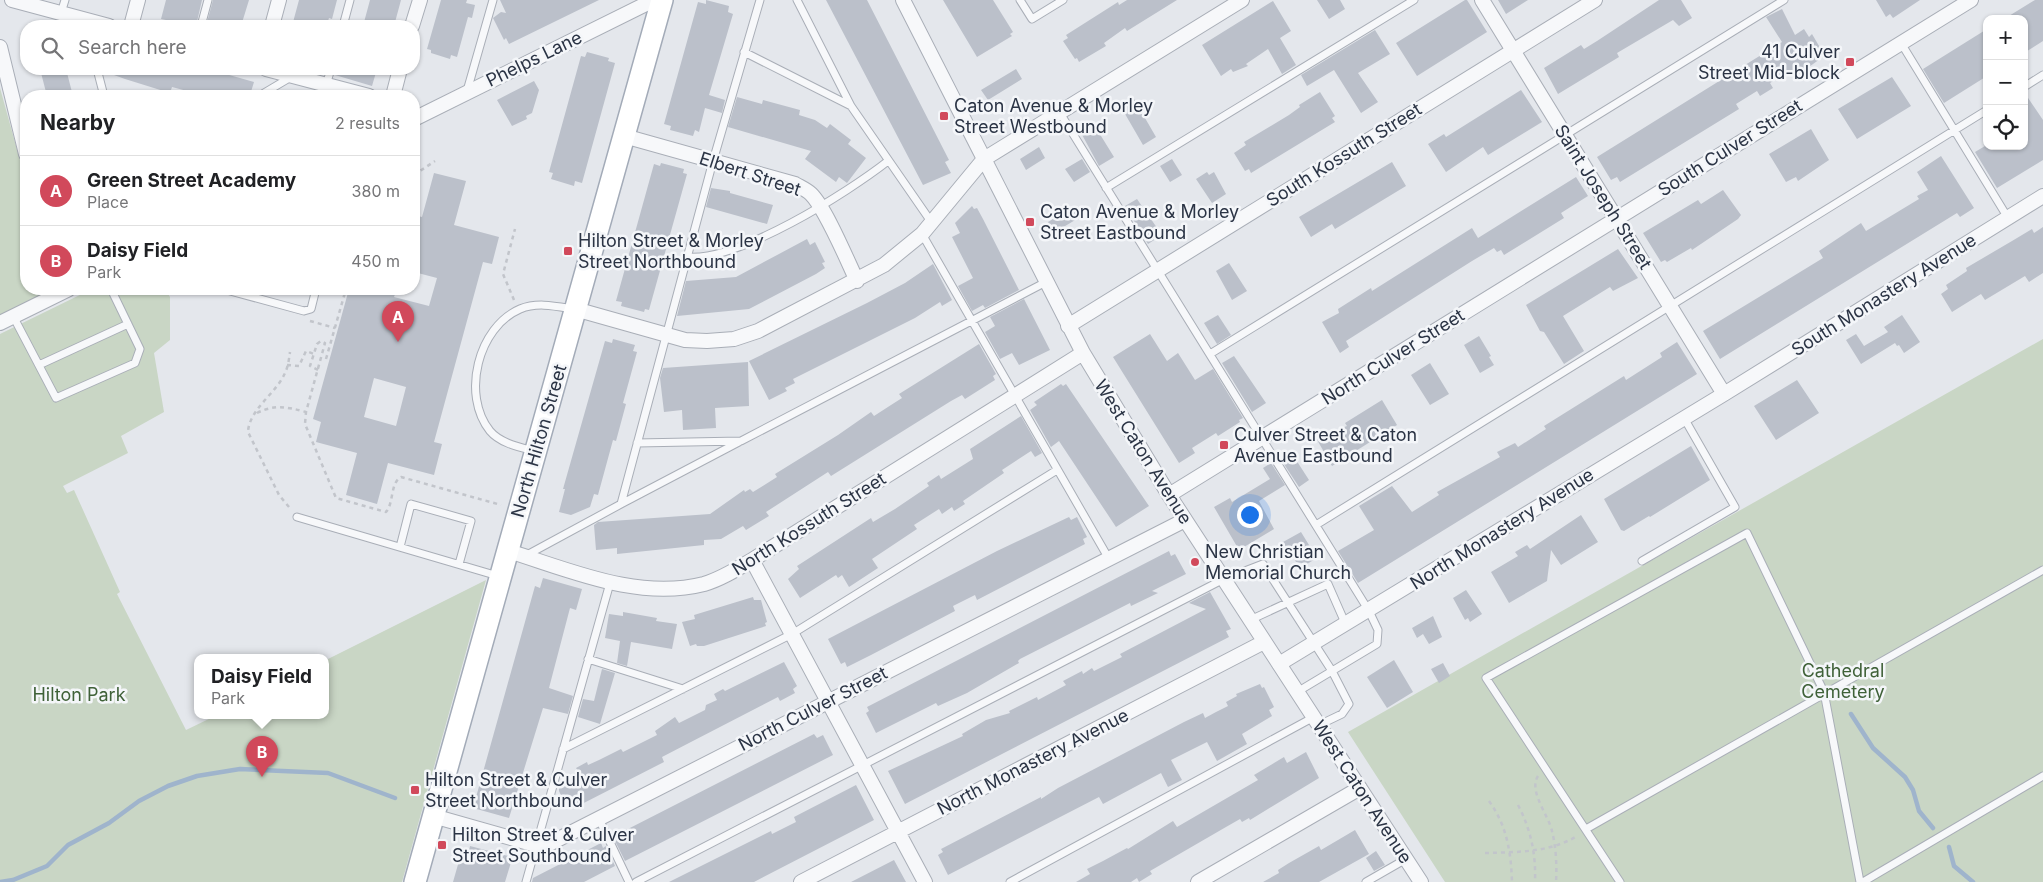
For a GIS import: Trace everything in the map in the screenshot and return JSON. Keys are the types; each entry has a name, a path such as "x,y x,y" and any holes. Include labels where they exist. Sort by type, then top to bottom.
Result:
{"main road":[{"name":"North Hilton Street","path":"415,882 500,577 516,554 536,452 662,0"}],"street":[{"path":"12,0 63,7 82,20"},
{"path":"133,20 138,0"},
{"path":"274,20 279,0"},
{"path":"414,20 420,0"},
{"name":"Phelps Lane","path":"420,116 654,0"},
{"name":"West Caton Avenue","path":"903,0 1083,354 1169,495 1420,882"},
{"path":"576,309 666,336 707,341 734,339 758,331 857,281 884,265 922,234 984,159 1242,0"},
{"name":"Saint Joseph Street","path":"1482,0 1724,394"},
{"name":"South Kossuth Street","path":"1068,326 1595,0"},
{"name":"South Culver Street","path":"1616,218 1971,0"},
{"path":"0,47 20,129"},
{"path":"290,75 346,90"},
{"path":"394,90 398,75"},
{"name":"Elbert Street","path":"624,136 795,184 812,194 857,281"},
{"name":"South Monastery Avenue","path":"1724,394 2043,196"},
{"name":"North Culver Street","path":"1169,495 1616,218"},
{"path":"0,323 57,295"},
{"name":"North Kossuth Street","path":"516,554 610,583 657,588 704,584 726,575 752,560 1083,354"},
{"name":"North Monastery Avenue","path":"1279,664 1724,394"},
{"name":"North Culver Street","path":"536,845 543,847 599,819 1185,520"},
{"path":"752,560 925,882"},
{"name":"North Monastery Avenue","path":"801,882 1264,642"},
{"path":"1198,882 1360,788"},
{"path":"433,816 536,845"}],"lane":[{"path":"203,20 208,0"},
{"path":"345,20 350,0"},
{"path":"467,92 493,0"},
{"path":"621,504 713,161 760,0"},
{"path":"797,0 851,106 932,223"},
{"path":"1020,0 1032,19 1063,0"},
{"path":"1106,188 1414,0"},
{"path":"1210,354 1784,0"},
{"path":"1901,43 2008,218"},
{"path":"744,52 851,106"},
{"path":"99,75 102,90"},
{"path":"326,85 329,75"},
{"path":"2028,84 2043,75"},
{"path":"270,90 294,76"},
{"path":"1316,525 1983,112"},
{"path":"1060,113 1369,611 1378,630 1377,644 1297,692"},
{"path":"687,257 713,256 739,248 820,207 844,193 888,162"},
{"path":"922,234 1109,559"},
{"path":"516,554 621,504 1046,282"},
{"path":"13,316 56,398 136,363 140,349 114,295"},
{"path":"250,295 304,311 311,309 314,295"},
{"path":"536,452 500,439 491,432 482,420 475,391 480,359 496,328 520,309 535,305 576,309"},
{"path":"39,365 128,324"},
{"path":"1642,561 1735,507 1684,418"},
{"path":"637,443 741,441"},
{"path":"563,749 792,634 1057,470"},
{"path":"400,547 411,504 471,521 459,564"},
{"path":"297,516 500,577"},
{"path":"1620,882 1486,678 1747,533 1813,665 1824,692 1862,882 2043,776"},
{"path":"636,882 1224,579 1263,564 1332,671 1348,704 1347,709 1342,714 1316,721 1010,882"},
{"path":"1586,829 1824,692 2043,570"},
{"path":"526,882 610,583"},
{"path":"1250,620 1328,584 1346,624"},
{"path":"588,659 683,689"},
{"path":"599,819 629,882"},
{"path":"1366,882 1406,859"}],"path":[{"path":"420,171 435,161"},
{"path":"514,300 503,274 515,229"},
{"path":"326,359 344,295"},
{"path":"507,304 520,298"},
{"path":"302,319 335,328"},
{"path":"318,370 310,366 317,344 321,341 325,342 318,370 306,412 306,428 333,492 340,500 386,512 389,508 396,481 401,477 501,505"},
{"path":"287,365 299,366 306,351 314,354"},
{"path":"289,507 279,495 248,432 255,414 282,380 290,352"},
{"path":"255,414 267,408 282,405 306,412"},
{"path":"1546,768 1536,780 1536,787 1552,830 1555,847 1556,882"},
{"path":"1489,801 1501,820 1510,852 1512,882"},
{"path":"1518,805 1530,831 1534,851 1535,882"},
{"path":"1484,853 1534,851 1555,847 1568,842 1586,829"}],"green space":[{"path":"0,88 20,160 20,295 42,295 0,317"},
{"name":"Hilton Park","path":"80,295 169,295 170,297 170,340 154,353 164,412 121,436 128,453 63,486 67,493 74,490 120,592 117,594 186,730 209,719 329,719 329,658 486,580 402,882 0,882 0,334"},
{"name":"Cathedral Cemetery","path":"2043,339 2043,882 1445,882 1348,732"}],"building":[{"path":"166,0 202,0 197,20 161,19"},
{"path":"213,0 249,0 243,20 208,20"},
{"path":"299,0 337,0 332,19 294,20"},
{"path":"370,0 401,0 396,20 365,20"},
{"path":"441,0 467,0 466,3 475,5 472,18 468,17 457,57 451,55 450,59 431,53 431,50 427,49"},
{"path":"500,0 599,0 509,44 506,38 504,40 493,18 501,12 506,13"},
{"path":"706,0 729,6 728,12 733,14 709,95 725,100 722,113 705,108 699,132 695,130 693,136 670,130 671,126 664,124 698,2 706,4"},
{"path":"826,0 867,0 949,160 945,162 951,173 923,185"},
{"path":"943,0 993,0 1013,32 1010,34 1012,36 977,57"},
{"path":"1127,0 1177,0 1127,31 1125,28 1104,43 1106,46 1079,62 1077,58 1075,59 1063,41 1068,38 1066,35 1118,2 1119,5"},
{"path":"1317,0 1340,0 1345,9 1329,19"},
{"path":"1467,0 1487,32 1417,76 1396,43"},
{"path":"1498,0 1528,0 1506,14"},
{"path":"1659,0 1681,0 1692,18 1679,26 1673,20 1617,53 1619,57 1558,94 1544,68 1581,45 1584,49"},
{"path":"1876,0 1920,0 1893,18 1890,14 1886,17"},
{"path":"2035,0 2043,0 2043,41 2028,50 2028,15 2011,15"},
{"path":"1273,1 1291,31 1280,38 1296,65 1282,74 1268,49 1246,64 1248,66 1233,72 1231,69 1221,76 1202,45"},
{"path":"1782,9 1795,35 1804,29 1809,37 1812,34 1822,51 1817,54 1820,59 1795,77 1790,71 1770,83 1773,88 1760,96 1757,91 1736,104 1739,109 1620,182 1617,177 1611,180 1597,157 1782,42 1766,17"},
{"path":"1375,30 1390,54 1358,73 1378,102 1361,113 1334,70 1307,86 1301,75"},
{"path":"1983,32 1983,79 1944,103 1923,69"},
{"path":"587,52 609,58 608,61 615,63 582,183 575,181 574,186 551,179 553,173 549,172 581,56 585,57"},
{"path":"1016,69 1022,79 988,100 981,90"},
{"path":"42,75 68,75 71,90 45,90"},
{"path":"114,75 229,75 254,82 252,90 183,90 172,87 171,90 160,90"},
{"path":"335,75 375,75 372,86"},
{"path":"1892,77 1911,106 1857,139 1838,109"},
{"path":"534,81 539,90 532,113 526,116 527,119 512,126 497,100"},
{"path":"1521,90 1542,122 1488,155 1483,147 1446,172 1428,144 1444,134 1446,137"},
{"path":"1320,92 1335,116 1332,118 1335,122 1251,173 1249,169 1245,171 1234,153 1246,145 1244,142 1289,115 1300,107 1299,105"},
{"path":"737,97 762,104 763,100 800,110 799,115 815,120 827,128 830,124 851,140 848,144 866,158 847,183 839,177 836,182 805,159 811,151 728,127"},
{"path":"2028,98 2043,120 2043,160 1997,188 1975,152 1983,147 1983,150 2028,150"},
{"path":"1134,99 1156,137 1143,145 1121,107"},
{"path":"1093,123 1114,157 1099,166 1080,131"},
{"path":"1811,129 1829,160 1798,181 1796,177 1786,182 1769,154"},
{"path":"1039,147 1045,158 1026,170 1020,159"},
{"path":"1941,156 1974,208 1960,217 1957,213 1720,359 1703,331 1823,258 1819,251 1861,223 1866,231 1919,199 1917,196 1928,190 1917,172"},
{"path":"1082,159 1090,172 1074,182 1065,169"},
{"path":"1172,159 1182,175 1170,182 1160,166"},
{"path":"1392,162 1406,186 1335,229 1332,224 1311,237 1299,217"},
{"path":"661,163 684,169 683,173 687,174 649,310 645,309 644,312 621,306 622,302 616,301 654,164 660,166"},
{"path":"1207,172 1209,175 1214,172 1226,194 1212,203 1196,179"},
{"path":"434,173 466,181 454,225 499,237 492,264 483,262 434,442 442,444 434,475 388,463 377,504 346,495 357,453 316,442 321,422 313,419 347,295 395,295 394,297 429,306 437,278 420,274 420,216 422,217","holes":["374,378 406,387 396,426 364,417"]},
{"path":"1576,177 1588,196 1561,213 1564,218 1504,255 1501,250 1497,252 1494,248 1472,261 1346,341 1349,347 1340,353 1322,322 1339,313 1338,309 1371,288 1372,291 1472,228 1478,238"},
{"path":"711,188 730,191 730,193 773,205 767,224 706,207"},
{"path":"1723,190 1741,215 1738,219 1692,250 1691,248 1667,262 1665,260 1661,262 1643,233 1698,200 1701,204"},
{"path":"1137,199 1162,235 1148,244 1125,206"},
{"path":"972,206 974,209 977,208 1019,290 985,308 983,305 972,311 958,286 973,278 952,237 960,233 955,223"},
{"path":"1075,206 1082,216 1055,232 1048,222"},
{"path":"2043,227 2043,273 2029,282 2025,276 1985,300 1981,294 1952,312 1941,294 1948,289 1946,285 1967,271 1966,268 2032,229 2034,233"},
{"path":"807,239 810,245 815,242 825,262 822,263 825,268 816,274 749,309 677,316 686,281 736,277"},
{"path":"1618,249 1638,278 1613,291 1610,287 1563,316 1584,351 1564,364 1544,332 1540,331 1526,305"},
{"path":"1229,263 1247,291 1232,300 1216,271"},
{"path":"933,264 952,300 942,306 940,302 915,318 793,379 795,383 785,388 787,391 769,400 749,361 905,283"},
{"path":"1024,299 1050,350 1019,365 1012,353 1000,359 985,332 995,326 990,317"},
{"path":"1218,315 1231,335 1217,344 1204,323"},
{"path":"1902,315 1920,342 1904,353 1899,345 1897,346 1895,343 1861,364 1846,340 1856,334 1864,346 1888,332 1884,327"},
{"path":"1150,334 1167,361 1178,353 1195,380 1213,369 1243,418 1218,436 1216,433 1192,448 1195,453 1179,463 1113,357"},
{"path":"1479,336 1494,365 1480,373 1464,345"},
{"path":"613,339 635,345 633,351 637,352 623,403 626,404 616,441 613,440 598,495 594,494 590,507 571,515 559,512 565,489 563,489 605,341 612,343"},
{"path":"1677,342 1697,374 1358,583 1338,551 1374,530 1359,506 1392,486 1412,512 1439,495 1437,492 1500,457 1497,452 1515,443 1518,447 1546,429 1544,426 1624,376 1626,380 1662,357 1660,353"},
{"path":"979,344 996,374 993,376 995,380 965,399 962,395 951,401 831,476 828,472 766,512 769,516 746,530 743,526 721,539 704,540 704,545 617,554 617,548 596,550 594,525 598,522 710,514 744,490 745,492 750,489 753,492 777,477 775,474 871,412 874,416 902,398 899,394"},
{"path":"1234,356 1266,403 1252,412 1222,363"},
{"path":"748,362 749,406 715,408 716,428 683,430 682,410 664,412 660,378 663,368"},
{"path":"1430,363 1449,394 1430,405 1411,375"},
{"path":"1797,380 1819,413 1776,440 1754,406"},
{"path":"1061,384 1063,386 1066,384 1149,506 1116,527 1059,441 1051,447 1030,410 1037,405 1034,402"},
{"path":"1382,400 1397,425 1332,466 1316,438 1347,426 1345,423"},
{"path":"1021,416 1042,453 1035,457 1031,451 1002,470 1004,473 963,501 965,504 954,511 952,507 942,514 939,509 914,525 917,529 872,559 878,568 849,587 842,575 838,578 836,575 800,598 788,579 799,569 797,566 871,518 873,522 895,509 929,486 927,483 939,475 941,479 973,459 970,449"},
{"path":"1691,446 1710,480 1650,517 1624,531 1621,530 1604,499"},
{"path":"1291,452 1309,480 1299,487 1280,458"},
{"path":"1271,463 1285,485 1259,501 1274,529 1239,550 1214,507 1230,498 1232,502 1270,479 1263,468"},
{"path":"1581,515 1598,542 1561,565 1551,550 1547,581 1509,603 1491,572 1518,556 1515,552 1527,545 1530,549"},
{"path":"1069,517 1071,520 1077,517 1087,537 1083,539 1085,544 977,600 975,595 953,606 955,611 847,667 845,662 841,664 828,639 997,551"},
{"path":"1301,532 1317,558 1307,564 1296,562 1283,542"},
{"path":"1169,551 1171,556 1175,554 1186,574 1152,591 1158,593 1131,606 1130,603 1020,659 1019,663 967,693 938,706 936,703 876,733 866,713 869,711 867,707"},
{"path":"543,578 582,589 576,610 570,608 549,688 573,696 568,714 543,708 509,818 473,808 535,586 540,588"},
{"path":"1466,590 1482,614 1470,622 1468,618 1465,620 1453,598"},
{"path":"1210,592 1231,629 1226,631 1229,637 905,804 888,771 963,736 962,734 986,720 1010,713 1009,711 1037,697 1038,700 1066,685 1063,681 1082,671 1083,674 1092,668 1094,671 1122,657 1120,654 1206,609 1189,603"},
{"path":"753,597 754,600 761,600 767,622 765,623 766,626 704,646 697,646 696,644 690,646 682,622 695,619 694,615"},
{"path":"623,612 657,618 656,621 677,624 672,649 631,642 627,666 617,663 620,641 605,638 609,614 623,616"},
{"path":"1433,616 1442,637 1429,644 1423,634 1417,638 1412,628"},
{"path":"1394,660 1413,692 1387,708 1367,677"},
{"path":"784,662 797,686 793,689 795,693 780,701 778,697 662,757 664,762 574,808 571,803 566,806 559,791 559,783 578,771 576,768 587,762 588,765 621,749 623,752 657,735 655,731 675,717 679,723 705,710 706,705 717,700 714,694 723,689 725,691"},
{"path":"1443,663 1450,676 1439,683 1431,669"},
{"path":"602,669 615,673 600,724 578,717 583,699 594,701"},
{"path":"1260,684 1262,688 1264,687 1274,707 1269,710 1272,716 1242,734 1247,744 1217,761 1207,742 1171,760 1182,780 1168,787 1161,773 1103,804 1099,797 948,875 938,855 943,852 941,849 1041,797 1041,799 1058,788 1184,722 1203,713 1205,718 1228,706 1226,702 1237,696 1236,694"},
{"path":"814,734 817,738 823,735 833,755 625,861 615,841 626,836 624,831"},
{"path":"1306,752 1319,778 1250,820 1249,818 1242,822 1240,819 1150,871 1152,874 1139,882 1137,878 1131,882 1076,882 1090,874 1087,869 1128,849 1173,821 1177,827 1258,780 1254,775 1284,757 1287,763"},
{"path":"856,785 874,820 754,882 669,882 771,831 772,834 796,822 794,817"},
{"path":"1355,830 1369,854 1319,882 1263,882 1279,873 1278,870 1319,846 1321,850"},
{"path":"601,843 603,848 606,846 615,866 584,882 532,882 533,878"},
{"path":"470,846 508,856 507,858 512,859 505,882 453,882 461,854 468,856"},
{"path":"1376,851 1385,865 1374,871 1366,858"},
{"path":"894,860 906,882 851,882"}],"waterway":[{"path":"1851,714 1873,748 1905,777 1913,790 1919,811 1933,828"},
{"path":"0,882 13,880 47,866 68,845 109,823 139,801 168,786 197,776 240,769 328,773 395,798"},
{"path":"1949,847 1954,866 1973,882"}],"place":[{"name":"41 Culver Street Mid-block","path":"1850,62"},
{"name":"Caton Avenue & Morley Street Westbound","path":"944,116"},
{"name":"Caton Avenue & Morley Street Eastbound","path":"1030,222"},
{"name":"Hilton Street & Morley Street Northbound","path":"568,251"},
{"name":"Green Street Academy","path":"398,342"},
{"name":"Culver Street & Caton Avenue Eastbound","path":"1224,445"},
{"name":"New Christian Memorial Church","path":"1195,562"},
{"name":"Daisy Field","path":"262,777"},
{"name":"Hilton Street & Culver Street Northbound","path":"415,790"},
{"name":"Hilton Street & Culver Street Southbound","path":"442,845"}]}
